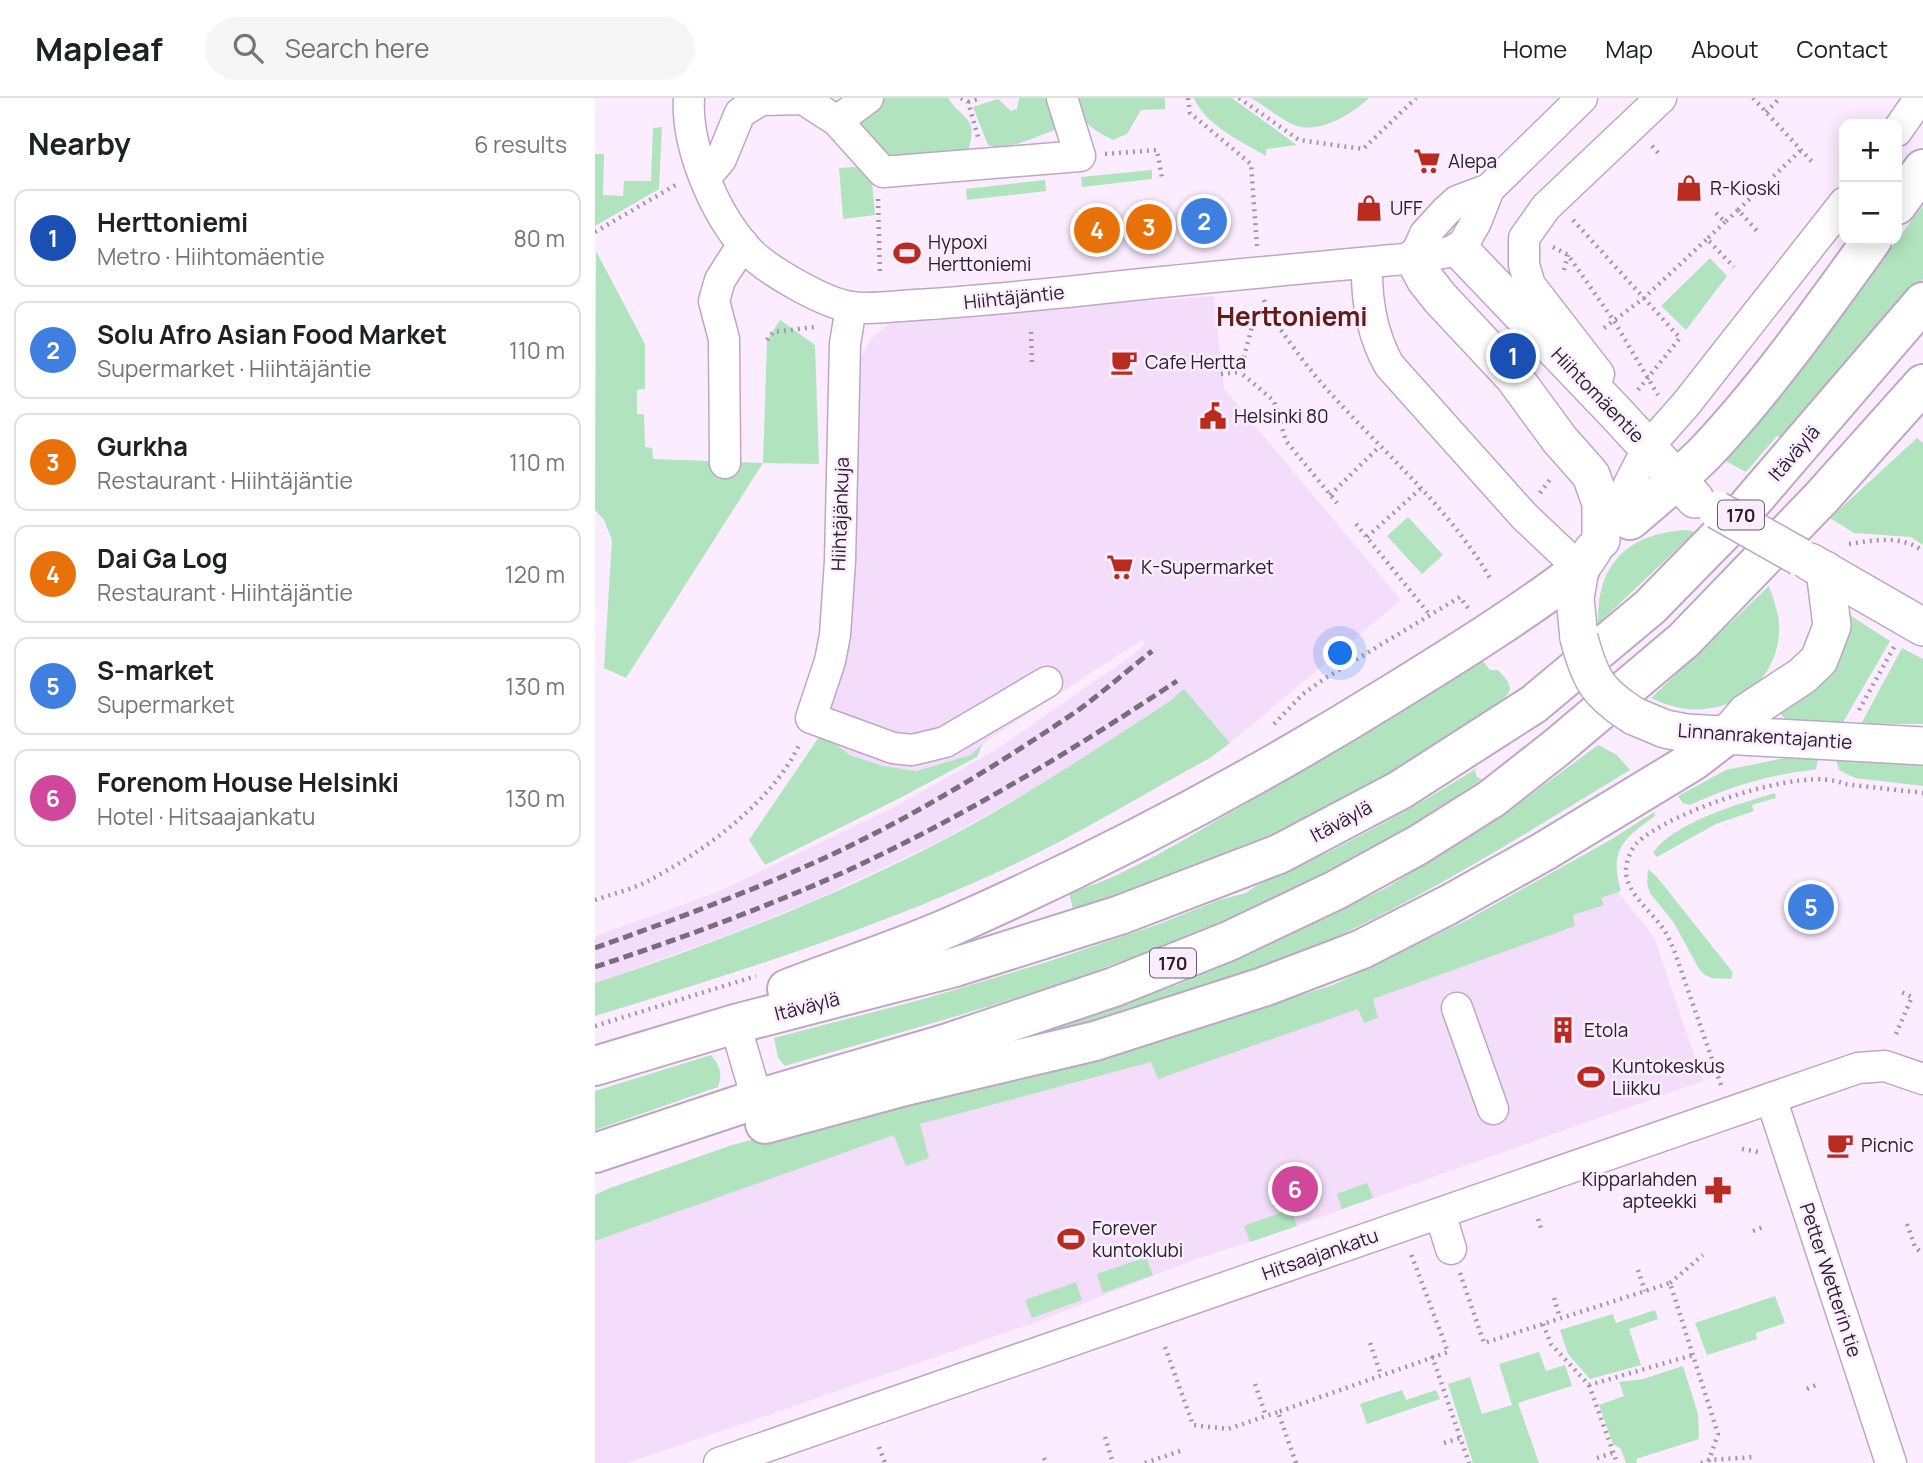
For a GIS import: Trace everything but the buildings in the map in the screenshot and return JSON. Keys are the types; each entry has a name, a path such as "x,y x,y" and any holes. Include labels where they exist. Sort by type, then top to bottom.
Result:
{"highway":[{"path":"1902,198 1923,169"},
{"path":"659,1046 786,989 947,928 1095,860 1231,789 1487,635 1538,601 1604,543 1697,496 1717,440 1776,369 1868,245"},
{"name":"Itäväylä","path":"595,1066 735,1024 955,967 1120,915 1279,854 1400,790 1534,704 1650,607 1742,513 1923,302"},
{"name":"170","path":"595,1153 757,1098 945,1044 1114,987 1229,941 1336,890 1418,845 1491,799 1684,640 1751,573 1923,384"},
{"path":"595,1173 905,1086 1094,1041 1263,987 1310,969 1374,943 1543,852 1693,761 1727,735"}],"main road":[{"name":"Hiihtomäentie","path":"1460,250 1697,496"},
{"path":"1414,258 1425,279 1440,298 1513,376 1560,440 1591,475 1601,503 1604,543"},
{"path":"1697,496 1812,563 1909,637"},
{"name":"Linnanrakentajantie","path":"1604,543 1575,598 1579,638 1586,664 1597,686 1609,700 1634,716 1665,729 1923,746"},
{"path":"1727,735 1747,713 1802,676 1819,660 1832,626 1812,563"}],"street":[{"name":"Hiihtäjäntie","path":"689,98 688,108 696,153 694,179 743,244 774,270 801,286 824,298 851,307 976,302 1414,258 1460,250"},
{"path":"837,121 868,98"},
{"path":"694,179 721,159 740,113 761,100 803,99 837,121 883,172 1080,156 1062,98"},
{"path":"1414,258 1425,234 1446,211 1457,201 1489,189 1582,98"},
{"path":"1616,412 1602,379 1531,285 1524,265 1524,238 1546,207 1661,98"},
{"path":"1902,124 1920,98"},
{"path":"1460,250 1476,222 1489,189"},
{"path":"1367,263 1367,286 1377,343 1389,365 1524,516 1604,543 1648,447 1686,404 1839,209"},
{"path":"725,463 724,339 713,301 720,280 743,244"},
{"name":"Hiihtäjänkuja","path":"811,718 830,662 835,635 840,561 845,354 851,307"},
{"path":"811,718 893,748 912,750 945,742 1047,682"},
{"path":"1457,1008 1493,1109"},
{"path":"735,1024 757,1098"},
{"name":"Hitsaajankatu","path":"719,1463 1858,1068 1885,1066 1923,1079"},
{"name":"Petter Wetterin tie","path":"1772,1098 1891,1463"},
{"path":"1440,1213 1451,1249"}],"path":[{"path":"961,98 968,102 986,164"},
{"path":"968,102 981,98"},
{"path":"1188,98 1190,113 1251,164 1257,240"},
{"path":"1239,98 1299,140 1363,149 1416,98"},
{"path":"1753,98 1813,163"},
{"path":"1766,111 1780,98"},
{"path":"1651,145 1661,156"},
{"path":"1080,156 1157,150 1162,178"},
{"path":"1604,328 1644,298 1801,150"},
{"path":"595,232 694,179"},
{"path":"878,210 880,276"},
{"path":"1738,210 1759,233"},
{"path":"1716,214 1725,222"},
{"path":"1548,245 1568,255 1614,321 1648,380 1680,338 1570,218"},
{"path":"1707,239 1734,267"},
{"path":"1564,270 1568,255"},
{"path":"1267,310 1331,394 1471,546 1490,578"},
{"path":"1240,372 1255,315"},
{"path":"767,340 773,332 820,327"},
{"path":"1031,332 1033,364"},
{"path":"1221,374 1240,372 1274,401 1286,440 1337,503"},
{"path":"1330,495 1380,446"},
{"path":"1367,537 1420,489"},
{"path":"1356,524 1430,615"},
{"path":"1849,544 1881,540 1901,541 1911,542 1923,551"},
{"path":"1324,679 1460,597"},
{"path":"1858,711 1909,637"},
{"path":"595,900 644,883 700,850 740,819 779,778 795,753 811,718"},
{"path":"1723,1091 1674,950 1664,930 1630,888 1627,879 1628,859 1635,845 1678,818 1752,789 1776,783 1833,778 1844,784 1923,793"},
{"path":"1896,1034 1912,997 1901,992"},
{"path":"1667,1174 1670,1184"},
{"path":"1538,1219 1541,1228"},
{"path":"1907,1224 1915,1247 1923,1254"},
{"path":"1753,1231 1766,1226"},
{"path":"1451,1249 1484,1343 1670,1283 1703,1255"},
{"path":"1165,1347 1193,1425 1228,1429 1448,1352 1414,1263"},
{"path":"1638,1270 1645,1292"},
{"path":"1670,1283 1718,1434 1708,1462"},
{"path":"1554,1298 1560,1318"},
{"path":"1543,1324 1551,1344 1589,1385 1617,1463"},
{"path":"1370,1343 1381,1375"},
{"path":"1589,1385 1693,1355"},
{"path":"1432,1356 1469,1463"},
{"path":"1255,1384 1266,1416"},
{"path":"1807,1389 1818,1384"},
{"path":"1278,1412 1296,1463"},
{"path":"1105,1437 1113,1463"},
{"path":"1444,1443 1460,1438"},
{"path":"879,1447 885,1463"},
{"path":"1145,1463 1180,1451"},
{"path":"1597,1458 1612,1453"},
{"path":"1701,1463 1755,1457"}],"shaded area":[{"name":"K-Supermarket","path":"1214,296 1224,389 1401,600 1230,743 1184,690 1035,788 934,844 810,902 595,983 595,936 718,892 896,806 994,751 1145,644 1142,640 983,743 972,755 916,771 883,766 850,755 821,734 841,669 860,359 872,338 890,323 918,317"},
{"path":"1618,892 1654,937 1703,1081 1250,1242 1198,1258 1042,1320 774,1413 627,1463 595,1463 595,1237 919,1125 1362,983"}],"green space":[{"path":"884,98 948,98 970,125 972,131 968,151 900,161 885,156 855,121"},
{"path":"1019,98 1054,98 1057,116 1055,130 1013,145 988,145 973,107 998,99 1011,111 1017,109"},
{"path":"1070,98 1165,98 1165,109 1141,110 1127,134 1113,140 1087,123"},
{"path":"1194,98 1232,98 1297,145 1266,149 1266,156 1215,125 1199,108"},
{"path":"1251,98 1369,98 1335,121 1304,127 1288,122"},
{"path":"662,127 659,189 595,226 595,154 604,154 603,195 623,196 624,181 651,181 653,128"},
{"path":"857,167 872,183 875,215 843,219 839,168"},
{"path":"1152,170 1152,179 1082,187 1081,177"},
{"path":"1045,180 1046,191 967,200 966,189"},
{"path":"1923,206 1923,279 1782,438 1777,436 1746,472 1722,459 1893,245 1902,245 1902,233"},
{"path":"596,251 645,344 645,389 637,390 637,414 644,414 645,447 652,448 653,459 763,463 626,678 604,668 612,540 604,520 595,510"},
{"path":"1710,258 1727,276 1686,330 1661,306"},
{"path":"780,320 815,345 819,464 763,463 767,340"},
{"path":"1917,438 1923,443 1923,545 1911,537 1854,533 1830,518"},
{"path":"1408,517 1443,555 1422,574 1387,536"},
{"path":"1687,530 1695,532 1598,624 1603,584 1620,555 1648,537"},
{"path":"1769,586 1779,623 1775,655 1768,669 1748,692 1720,706 1704,709 1677,707 1651,698"},
{"path":"1848,614 1890,641 1842,724 1786,719 1780,711"},
{"path":"1902,648 1923,659 1923,724 1861,724"},
{"path":"1482,660 1490,670 1498,670 1504,676 1510,686 1508,694 1492,707 1494,711 1433,749 1340,804 1276,836 1202,867 1074,913 1069,893 1129,869 1169,848"},
{"path":"1184,689 1230,743 1210,758 1043,850 916,907 757,965 595,1016 595,983 768,920 934,845 1054,776 1170,701"},
{"path":"821,734 850,755 883,766 916,771 971,755 983,743 977,757 765,865 749,840"},
{"path":"1598,745 1617,755 1630,770 1421,894 1349,931 1279,962 1207,989 1060,1035 1057,1027 1177,985 1257,951 1386,888 1498,819"},
{"path":"1785,758 1818,759 1816,769 1749,783 1690,805 1683,803 1678,796 1726,770"},
{"path":"1836,760 1923,763 1923,786 1855,778 1839,770"},
{"path":"1477,768 1477,777 1482,779 1377,845 1209,927 1093,972 972,1011 785,1066 778,1058 774,1038 927,998 1047,962 1159,924 1219,900 1246,893 1369,831"},
{"path":"1775,793 1776,798 1752,805 1754,811 1716,824 1657,857 1653,853 1662,842 1691,823 1726,808"},
{"path":"1654,812 1655,816 1621,847 1617,865 1621,891 1601,898 1604,905 1573,915 1575,926 1373,999 1378,1018 1364,1023 1358,1009 1158,1079 1151,1062 920,1124 929,1158 906,1166 894,1135 595,1241 595,1195 610,1188 732,1145 1247,1012 1333,985 1467,920 1612,839"},
{"path":"1648,869 1731,970 1731,979 1712,978 1699,969 1674,923 1650,893 1647,883"},
{"path":"711,1055 720,1070 718,1087 595,1130 595,1091"},
{"path":"1367,1183 1373,1198 1342,1209 1337,1194"},
{"path":"1291,1209 1297,1226 1250,1242 1244,1226"},
{"path":"1146,1257 1153,1275 1103,1293 1097,1274"},
{"path":"1076,1282 1082,1300 1032,1318 1025,1300"},
{"path":"1775,1296 1785,1323 1756,1333 1757,1339 1707,1355 1695,1323"},
{"path":"1655,1310 1658,1319 1629,1329 1641,1365 1590,1379 1568,1354 1560,1330 1613,1314 1616,1323"},
{"path":"1539,1352 1546,1371 1565,1365 1572,1386 1518,1403 1539,1463 1473,1463 1448,1384 1470,1377 1482,1414 1512,1405 1499,1364"},
{"path":"1683,1366 1698,1414 1699,1439 1636,1459 1637,1463 1626,1463 1621,1449 1613,1444 1599,1405 1624,1396 1619,1382 1643,1379"},
{"path":"1402,1390 1406,1400 1436,1390 1440,1399 1367,1424 1360,1404"}],"railway":[{"path":"595,948 775,880 896,822 1048,731 1087,704 1152,651"},
{"path":"595,967 751,911 886,852 1014,783 1177,681"}],"place":[{"name":"Alepa","path":"1427,161"},
{"name":"R-Kioski","path":"1689,188"},
{"name":"UFF","path":"1369,208"},
{"name":"Solu Afro Asian Food Market","path":"1204,221"},
{"name":"Gurkha","path":"1149,227"},
{"name":"Dai Ga Log","path":"1097,230"},
{"name":"Hypoxi Herttoniemi","path":"907,253"},
{"name":"Herttoniemi","path":"1513,356"},
{"name":"Cafe Hertta","path":"1124,362"},
{"name":"Helsinki 80","path":"1213,416"},
{"name":"K-Supermarket","path":"1120,567"},
{"name":"S-market","path":"1811,907"},
{"name":"Etola","path":"1563,1030"},
{"name":"Kuntokeskus Liikku","path":"1591,1077"},
{"name":"Picnic","path":"1840,1145"},
{"name":"Forenom House Helsinki","path":"1295,1189"},
{"name":"Kipparlahden apteekki","path":"1718,1190"},
{"name":"Forever kuntoklubi","path":"1071,1239"}],"district":[{"name":"Herttoniemi","path":"1292,316"}]}
